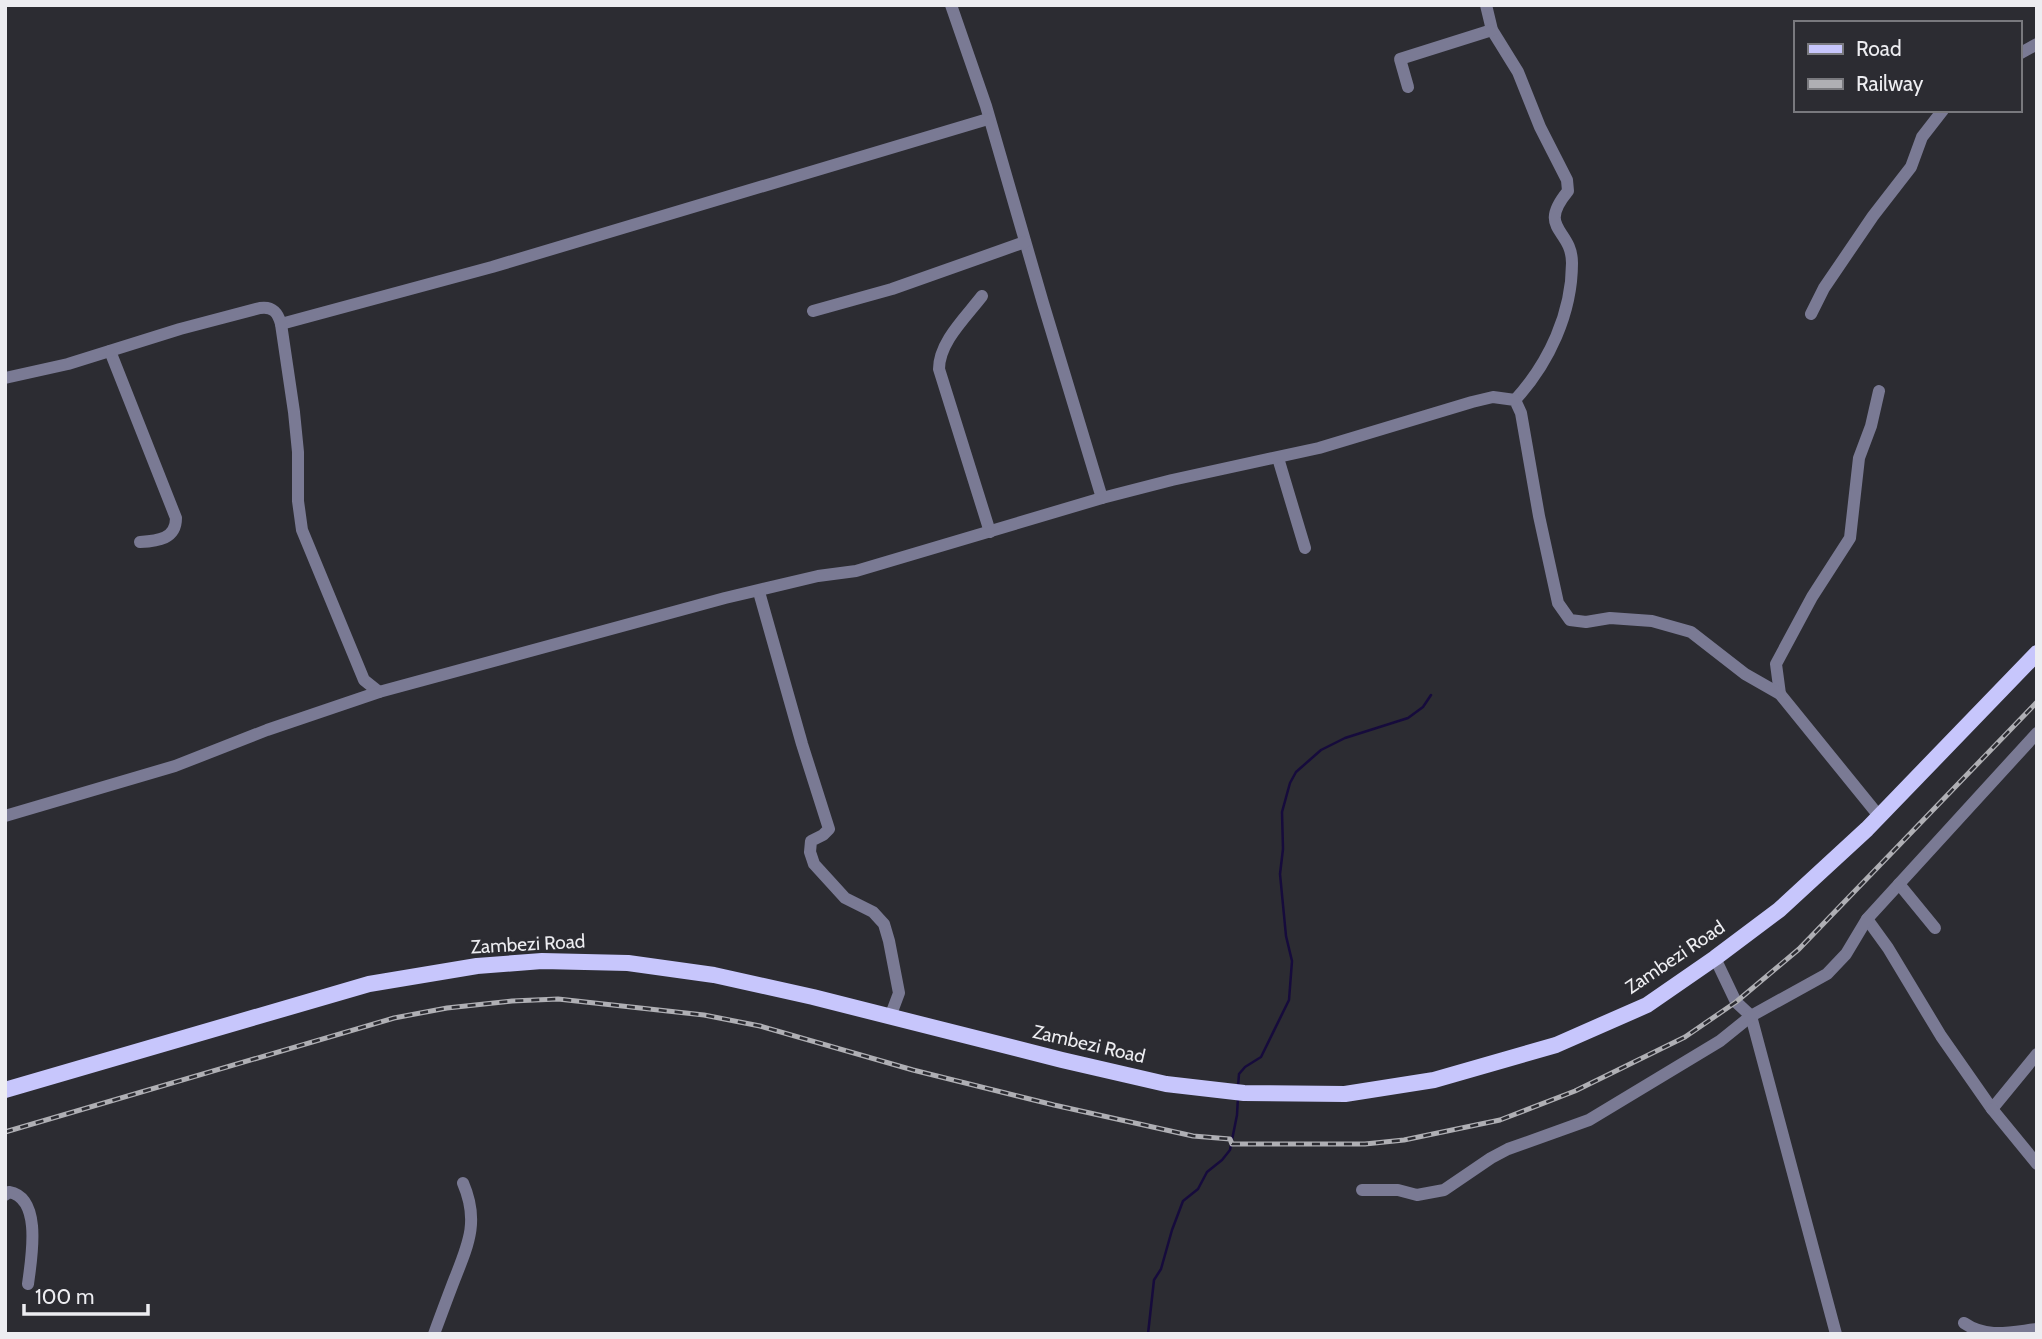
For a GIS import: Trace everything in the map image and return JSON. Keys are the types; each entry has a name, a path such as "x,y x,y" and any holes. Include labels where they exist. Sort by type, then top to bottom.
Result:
{"main road":[{"name":"Zambezi Road","path":"5,1090 369,984 477,965 542,961 628,963 714,975 1166,1084 1240,1093 1345,1094 1434,1080 1556,1045 1647,1004 1715,958 1779,910 1879,816 2037,653"}],"street":[{"path":"951,5 981,89 1102,498"},
{"path":"1486,5 1492,30 1518,72 1540,128 1567,180 1568,191 1558,203 1553,219 1569,243 1572,260 1563,321 1531,383 1515,400"},
{"path":"1408,87 1401,62 1403,58 1492,30"},
{"path":"2021,53 2037,44"},
{"path":"1811,314 1824,288 1873,216 1911,167 1922,137 1941,112"},
{"path":"281,324 492,267 988,118"},
{"path":"813,310 892,289 1025,242"},
{"path":"982,296 943,348 939,369 990,532"},
{"path":"5,378 68,364 180,329 260,308 271,308 275,311 281,324 294,412 302,530 364,680 379,692"},
{"path":"110,351 176,518 173,532 166,538 140,542"},
{"path":"1780,694 1776,664 1812,597 1850,538 1860,458 1879,391"},
{"path":"5,817 176,766 267,730 379,692 725,598 818,576 866,569 1102,498 1172,480 1319,449 1472,402 1493,397 1515,400"},
{"path":"1515,400 1521,413 1558,603 1570,620 1586,622 1610,618 1651,621 1690,632 1745,674 1780,694 1879,816"},
{"path":"1278,458 1306,548"},
{"path":"759,592 829,829 811,841 810,852 814,864 845,898 873,912 884,923 899,993 890,1017"},
{"path":"1362,1190 1398,1190 1417,1195 1449,1188 1508,1149 1589,1120 1720,1041 1751,1016 1827,974 1846,954 1867,919 2036,734"},
{"path":"1899,884 1935,928"},
{"path":"1867,919 1888,948 1941,1036 1992,1109 2037,1164"},
{"path":"1715,958 1736,1002 1751,1016 1836,1334"},
{"path":"1992,1109 2037,1054"},
{"path":"433,1334 470,1240 472,1217 463,1183"},
{"path":"5,1195 13,1192 19,1195 27,1205 32,1224 33,1243 28,1284"},
{"path":"1964,1323 1987,1333 2037,1329"}],"waterway":[{"path":"1238,1087 1239,1074 1261,1057 1289,1000 1292,961 1286,936 1280,874 1283,849 1282,812 1290,783 1296,772 1321,750 1345,738 1408,718 1423,707 1431,695"},
{"path":"1148,1334 1154,1280 1161,1269 1183,1201 1198,1189 1207,1172 1230,1150 1238,1097"}],"railway":[{"path":"5,1132 394,1018 447,1008 558,999 704,1015 760,1026 913,1070 1193,1136 1230,1139 1232,1144 1365,1144 1404,1140 1500,1120 1575,1091 1685,1037 1736,1002 1799,949 2037,702"}]}
